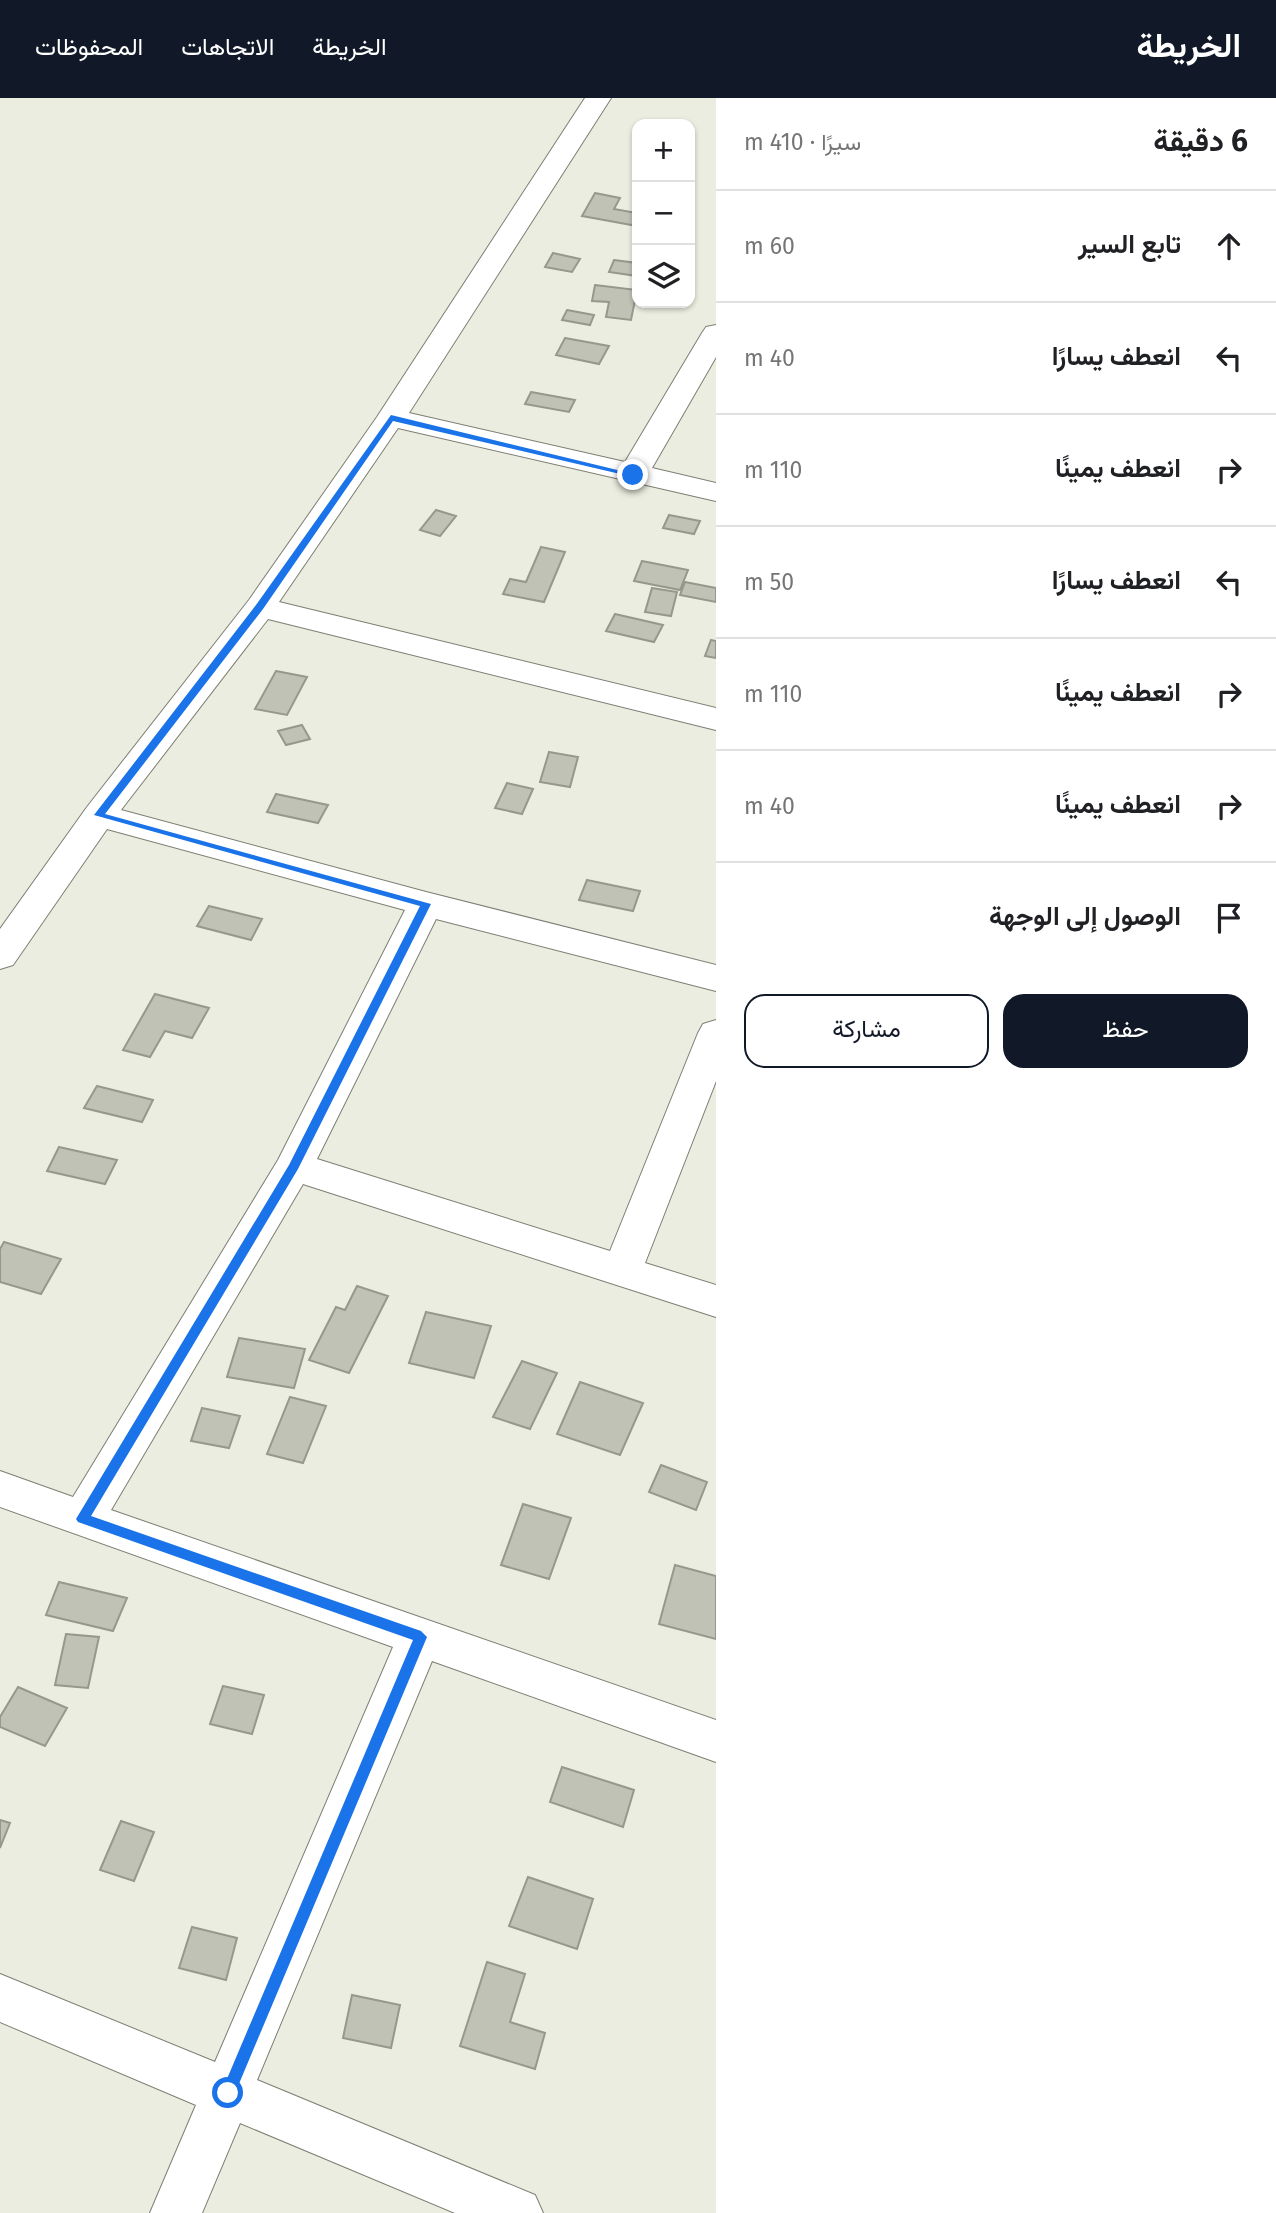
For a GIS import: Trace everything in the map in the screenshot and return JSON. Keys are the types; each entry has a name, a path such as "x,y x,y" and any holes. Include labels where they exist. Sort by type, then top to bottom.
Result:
{"street":[{"path":"0,956 99,815 260,607 391,418 598,98"},
{"path":"633,475 716,333"},
{"path":"391,418 716,492"},
{"path":"260,607 716,719"},
{"path":"99,815 426,904 716,978"},
{"path":"83,1519 294,1166 426,904"},
{"path":"622,1271 716,1033"},
{"path":"294,1166 716,1301"},
{"path":"0,1489 716,1741"},
{"path":"176,2213 421,1637"},
{"path":"0,1998 517,2213"}],"building":[{"path":"595,193 620,198 614,209 632,212 632,225 582,216"},
{"path":"553,253 580,259 572,272 545,267"},
{"path":"614,260 632,262 632,275 609,272"},
{"path":"595,285 632,289 631,320 606,317 609,302 592,301"},
{"path":"567,310 594,315 590,325 562,320"},
{"path":"565,338 609,346 599,364 556,355"},
{"path":"531,392 575,400 569,412 525,404"},
{"path":"436,510 456,516 440,536 420,530"},
{"path":"669,515 700,521 694,534 663,528"},
{"path":"541,547 565,552 544,602 503,594 510,579 526,582"},
{"path":"642,561 688,570 680,590 634,581"},
{"path":"685,582 716,588 716,602 680,595"},
{"path":"652,588 677,592 671,616 645,612"},
{"path":"615,614 663,625 654,642 606,631"},
{"path":"711,640 716,641 716,658 705,656"},
{"path":"276,671 307,677 287,715 255,709"},
{"path":"302,725 310,739 286,745 278,731"},
{"path":"549,752 578,757 570,787 540,782"},
{"path":"507,783 533,789 522,814 495,808"},
{"path":"276,794 328,805 318,823 267,812"},
{"path":"587,880 640,891 633,911 579,900"},
{"path":"209,906 262,919 251,940 197,926"},
{"path":"155,994 209,1008 192,1038 165,1031 150,1057 123,1050"},
{"path":"97,1086 153,1100 142,1122 84,1108"},
{"path":"59,1147 117,1160 105,1184 47,1171"},
{"path":"4,1242 61,1259 41,1294 0,1282 0,1249"},
{"path":"357,1286 388,1296 349,1373 309,1360 336,1307 345,1310"},
{"path":"426,1312 491,1326 474,1378 409,1363"},
{"path":"239,1338 305,1349 294,1388 227,1377"},
{"path":"522,1361 557,1373 530,1429 493,1417"},
{"path":"580,1382 643,1403 620,1455 557,1434"},
{"path":"290,1397 326,1406 303,1463 267,1454"},
{"path":"202,1408 240,1416 229,1448 191,1441"},
{"path":"661,1465 707,1482 696,1510 649,1492"},
{"path":"523,1504 571,1518 549,1579 501,1565"},
{"path":"675,1565 716,1576 716,1639 659,1624"},
{"path":"59,1582 127,1598 113,1631 46,1615"},
{"path":"66,1634 99,1637 88,1688 55,1685"},
{"path":"223,1686 264,1695 252,1734 210,1724"},
{"path":"18,1687 67,1708 45,1746 0,1727 0,1717"},
{"path":"562,1767 634,1790 623,1827 550,1802"},
{"path":"0,1820 10,1823 0,1848"},
{"path":"121,1821 154,1832 134,1881 100,1870"},
{"path":"528,1877 593,1899 577,1949 509,1926"},
{"path":"192,1927 237,1938 226,1980 179,1968"},
{"path":"487,1962 525,1974 510,2022 545,2033 535,2069 460,2046"},
{"path":"352,1995 400,2005 391,2048 343,2038"}],"route":[{"path":"228,2093 421,1637 83,1519 294,1166 426,904 99,815 260,607 391,418 633,475"}]}
